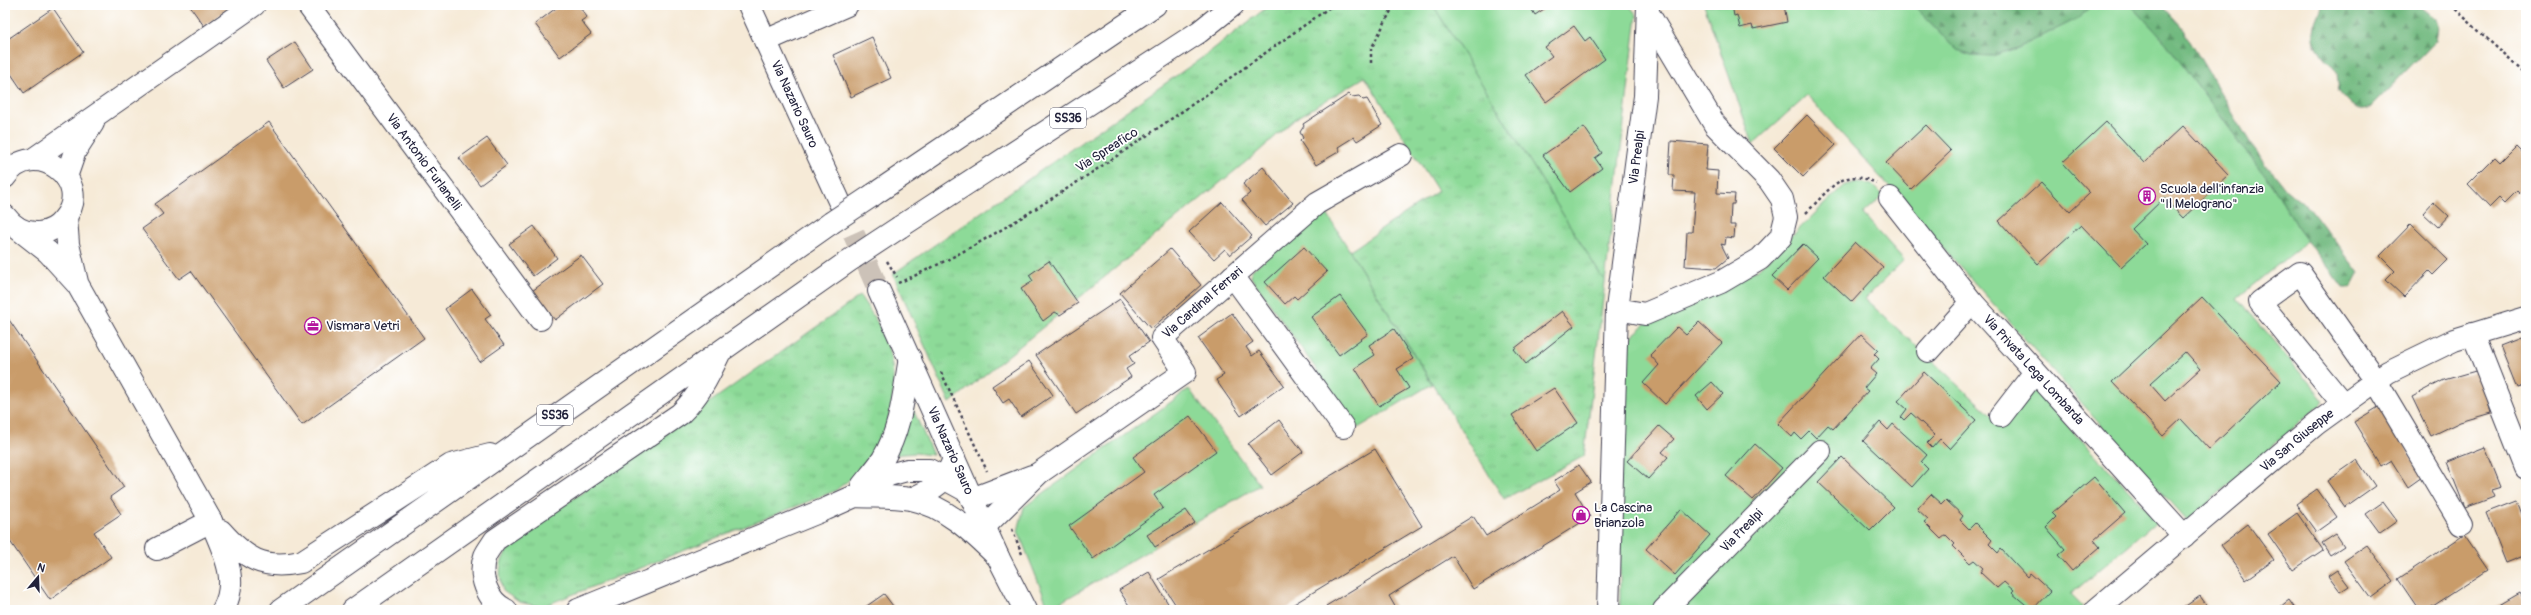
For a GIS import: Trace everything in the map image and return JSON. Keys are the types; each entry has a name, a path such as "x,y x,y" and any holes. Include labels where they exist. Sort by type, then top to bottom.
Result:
{"main road":[{"path":"15,164 96,117 254,5"},
{"name":"Via Antonio Furlanelli","path":"308,5 540,319"},
{"name":"Via Nazario Sauro","path":"749,5 840,203"},
{"path":"766,41 847,5"},
{"name":"SS36","path":"281,610 505,450 831,223 1155,5"},
{"name":"SS36","path":"353,610 853,258 1199,32 1233,5"},
{"path":"1617,309 1645,314 1721,282 1760,259 1780,237 1786,217 1782,199 1769,180 1715,125 1648,9"},
{"name":"Via Prealpi","path":"1608,610 1617,309 1645,96 1648,9"},
{"path":"66,176 75,151 96,117"},
{"name":"Via Cardinal Ferrari","path":"984,526 1039,473 1185,372 1162,338 1317,203 1401,156"},
{"path":"15,164 52,164 66,176 72,197 66,217 68,244 78,286"},
{"name":"Via Privata Lega Lombarda","path":"1890,198 1972,302 2184,536"},
{"path":"9,223 25,231 43,232 56,227 66,217"},
{"path":"9,223 48,252 78,286 211,521 228,561 232,582 229,600 223,610"},
{"path":"2343,404 2260,302 2300,273 2376,381 2461,524"},
{"path":"1233,276 1343,427"},
{"name":"Via Nazario Sauro","path":"880,291 998,557 1025,610"},
{"path":"1928,351 1972,302"},
{"name":"Via San Giuseppe","path":"2096,610 2316,424 2388,372 2447,344 2473,334 2526,318"},
{"path":"2473,334 2526,468"},
{"path":"506,610 491,598 481,572 485,555 495,540 680,414 694,400 704,386 719,353"},
{"path":"855,496 883,459 893,438 902,406 910,358"},
{"path":"2001,416 2036,372"},
{"path":"211,521 238,550 254,560 282,566 301,562 451,466 505,450"},
{"name":"Via Prealpi","path":"1664,610 1820,451"},
{"path":"911,499 928,491 946,478 954,458"},
{"path":"578,610 855,496 889,475 907,470 930,470 946,478 971,496"},
{"name":"Via Cardinal Ferrari","path":"971,496 1039,473"},
{"path":"855,496 911,499 941,510 958,520 998,557"},
{"path":"157,549 211,521"}],"path":[{"name":"Via Spreafico","path":"880,291 943,263 1042,205 1145,138 1333,5"},
{"path":"1371,63 1370,49 1394,5"},
{"path":"2451,5 2526,75"},
{"path":"1786,217 1804,214 1843,178 1859,176 1875,183 1890,198"}],"green space":[{"path":"1270,5 1433,5 1605,282 1584,456 1504,499 1350,251 1438,191 1365,77 1295,119 1258,152 950,403 893,274 1203,57"},
{"path":"1433,5 1629,5 1637,15 1605,282"},
{"path":"1704,5 1913,5 1957,50 1971,55 1992,56 2018,48 2079,18 2093,5 2131,5 2166,43 2279,195 2296,226 2307,241 2237,298 2324,401 2187,521 1807,95 1753,144"},
{"path":"1913,5 2093,5 2079,18 2018,48 1992,56 1971,55 1957,50"},
{"path":"2131,5 2161,5 2182,28 2254,149 2286,190 2312,211 2359,273 2351,288 2343,288 2296,226 2279,195 2166,43"},
{"path":"2322,5 2419,5 2436,19 2438,27 2436,40 2371,107 2366,109 2357,108 2349,103 2339,92 2337,73 2320,52 2314,41 2315,26"},
{"path":"1857,182 1872,185 1883,196 1863,214 1904,260 1865,299 2002,425 2033,388 2157,521 2071,594 2083,606 2078,610 1620,610 1620,378 1624,353 1632,336 1648,322 1758,269 1843,186"},
{"path":"1324,209 1432,384 1358,428 1250,276 1252,270"},
{"path":"860,296 880,327 887,345 892,364 893,384 892,403 888,422 871,457 852,477 835,491 541,607 519,602 503,591 500,575 501,564 503,558 515,540"},
{"path":"1189,389 1260,485 1049,609 1018,531 1024,507"},
{"path":"912,407 933,455 915,453 894,455"}],"building":[{"path":"189,5 234,5 204,26"},
{"path":"560,5 578,5 587,17 581,21 591,34 560,57 535,24"},
{"path":"1529,5 1550,5 1535,15"},
{"path":"1732,5 1784,5 1787,22 1753,29 1752,25 1740,28 1737,15 1734,16"},
{"path":"53,8 83,52 24,93 5,65 5,41"},
{"path":"1574,26 1585,41 1590,37 1605,59 1546,102 1526,75 1552,56 1545,47"},
{"path":"872,37 891,78 851,97 833,55"},
{"path":"295,42 313,69 284,88 266,61"},
{"path":"1349,94 1352,97 1359,96 1363,100 1367,99 1382,125 1357,141 1354,137 1338,147 1340,151 1316,165 1300,141 1303,138 1300,132 1304,126 1303,124"},
{"path":"1807,115 1836,145 1803,177 1774,148"},
{"path":"269,122 424,338 302,425 191,271 179,279 142,229 163,214 155,204"},
{"name":"Scuola dell'infanzia \"Il Melograno\"","path":"2106,122 2144,163 2183,126 2229,175 2183,218 2164,198 2132,229 2146,244 2121,267 2081,225 2038,264 1999,221 2042,182 2070,212 2090,193 2062,163"},
{"path":"1926,125 1951,151 1911,189 1886,163"},
{"path":"1584,127 1602,153 1595,158 1602,168 1570,192 1543,155"},
{"path":"487,138 507,165 480,185 459,158"},
{"path":"1671,141 1708,144 1706,170 1718,171 1717,193 1735,194 1734,204 1731,204 1730,225 1735,225 1734,238 1726,237 1725,245 1721,244 1728,258 1716,268 1685,266 1687,232 1692,232 1695,192 1673,191 1674,175 1669,175"},
{"path":"2516,146 2526,156 2526,191 2522,195 2517,190 2504,203 2499,198 2490,207 2468,184 2495,157 2500,162"},
{"path":"1263,167 1293,203 1265,226 1242,200 1250,193 1243,184"},
{"path":"1222,202 1252,236 1230,255 1225,249 1214,259 1189,232"},
{"path":"2433,202 2448,216 2438,227 2423,213"},
{"path":"2411,224 2448,260 2433,275 2429,271 2404,297 2386,280 2395,271 2380,256"},
{"path":"534,226 557,258 533,276 509,244"},
{"path":"1855,242 1883,268 1852,302 1824,276"},
{"path":"1803,244 1818,258 1787,290 1772,276"},
{"path":"1304,247 1327,272 1297,299 1294,296 1285,304 1265,282"},
{"path":"1170,249 1201,285 1151,329 1120,293"},
{"path":"581,255 603,284 555,320 532,291"},
{"path":"1049,261 1078,303 1060,315 1055,312 1043,321 1021,289 1033,281 1029,275"},
{"path":"472,289 491,315 485,319 504,345 480,362 445,309"},
{"path":"1340,296 1368,334 1339,355 1311,317"},
{"path":"2202,297 2281,381 2209,449 2181,419 2163,436 2112,382","holes":["2185,352 2200,369 2165,401 2150,384"]},
{"path":"1120,299 1149,342 1129,356 1134,364 1126,369 1131,377 1076,414 1036,355"},
{"path":"1562,311 1574,326 1526,364 1514,349"},
{"path":"1232,313 1253,342 1246,347 1252,356 1259,351 1284,385 1241,416 1216,380 1224,375 1198,338"},
{"path":"5,314 124,487 110,497 121,514 94,532 111,557 50,600 5,534"},
{"path":"1699,322 1722,343 1665,404 1643,383 1659,365 1650,355 1677,327 1686,335"},
{"path":"1394,329 1413,359 1397,369 1409,388 1379,406 1355,368 1375,355 1369,345"},
{"path":"1861,334 1878,350 1874,354 1879,359 1870,369 1876,374 1864,388 1868,391 1833,429 1828,425 1816,438 1809,431 1801,439 1795,433 1792,437 1778,424"},
{"path":"2523,337 2526,345 2526,385 2517,388 2500,346"},
{"path":"1029,361 1053,395 1021,417 1009,399 1003,403 992,386"},
{"path":"2479,370 2491,413 2460,422 2431,436 2412,397 2444,380"},
{"path":"1924,372 1976,420 1950,449 1940,439 1932,448 1927,443 1935,435 1911,413 1904,420 1901,417 1907,409 1898,401"},
{"path":"1712,382 1723,394 1707,409 1696,396"},
{"path":"1554,388 1578,423 1536,451 1512,415"},
{"path":"2385,403 2422,477 2408,487 2391,460 2381,466 2354,422"},
{"path":"1190,416 1216,451 1154,495 1163,508 1093,559 1069,526 1144,472 1133,457"},
{"path":"1279,420 1303,452 1272,475 1248,444"},
{"path":"1880,422 1888,430 1893,424 1927,455 1921,462 1928,469 1912,487 1863,441"},
{"path":"1659,426 1674,439 1662,452 1668,457 1648,479 1627,461"},
{"path":"1755,444 1782,468 1753,500 1726,476"},
{"path":"2485,447 2501,487 2491,490 2494,497 2465,508 2447,462"},
{"path":"1375,449 1422,526 1284,610 1179,610 1159,579"},
{"path":"1842,457 1894,507 1870,531 1818,482"},
{"path":"2357,460 2375,486 2345,507 2327,481"},
{"path":"1579,465 1591,482 1575,492 1590,517 1473,589 1453,556 1389,596 1397,610 1328,610 1326,606 1473,516 1486,536 1560,490 1554,481"},
{"path":"2094,477 2125,513 2094,540 2100,547 2072,571 2058,555 2065,549 2046,527 2056,517 2052,513"},
{"path":"2317,489 2337,517 2316,532 2296,504"},
{"path":"1931,494 1942,504 1946,500 1963,516 1960,520 1969,529 1975,523 1992,540 1989,544 1998,553 2001,549 2027,577 2030,573 2050,591 2032,610 2012,593 2014,591 2004,582 1997,588 1980,572 1983,568 1974,560 1970,563 1953,546 1955,544 1946,535 1941,539 1924,522 1928,519 1917,509"},
{"path":"2517,501 2526,525 2526,555 2506,563 2486,513"},
{"path":"2383,502 2397,521 2380,533 2366,514"},
{"path":"1681,509 1710,535 1675,575 1646,549"},
{"path":"1186,510 1195,523 1155,547 1147,535"},
{"path":"2297,513 2323,550 2293,570 2268,534"},
{"path":"2248,524 2274,560 2246,580 2221,545"},
{"path":"2336,534 2344,546 2330,555 2322,543"},
{"path":"2464,535 2488,570 2427,610 2419,610 2398,579"},
{"path":"2367,545 2394,581 2371,598 2344,561"},
{"path":"2337,570 2349,586 2340,592 2328,576"},
{"path":"1149,572 1172,610 1132,610 1119,590"},
{"path":"2520,593 2526,603 2526,610 2496,610 2494,608"},
{"path":"884,594 896,610 861,610"},
{"path":"2200,596 2210,610 2180,610"},
{"path":"2289,600 2296,610 2276,610"}],"tunnel":[{"path":"840,203 879,291"}],"place":[{"name":"Scuola dell'infanzia \"Il Melograno\"","path":"2147,196"},
{"name":"Vismara Vetri","path":"313,326"},
{"name":"La Cascina Brianzola","path":"1581,515"}]}
